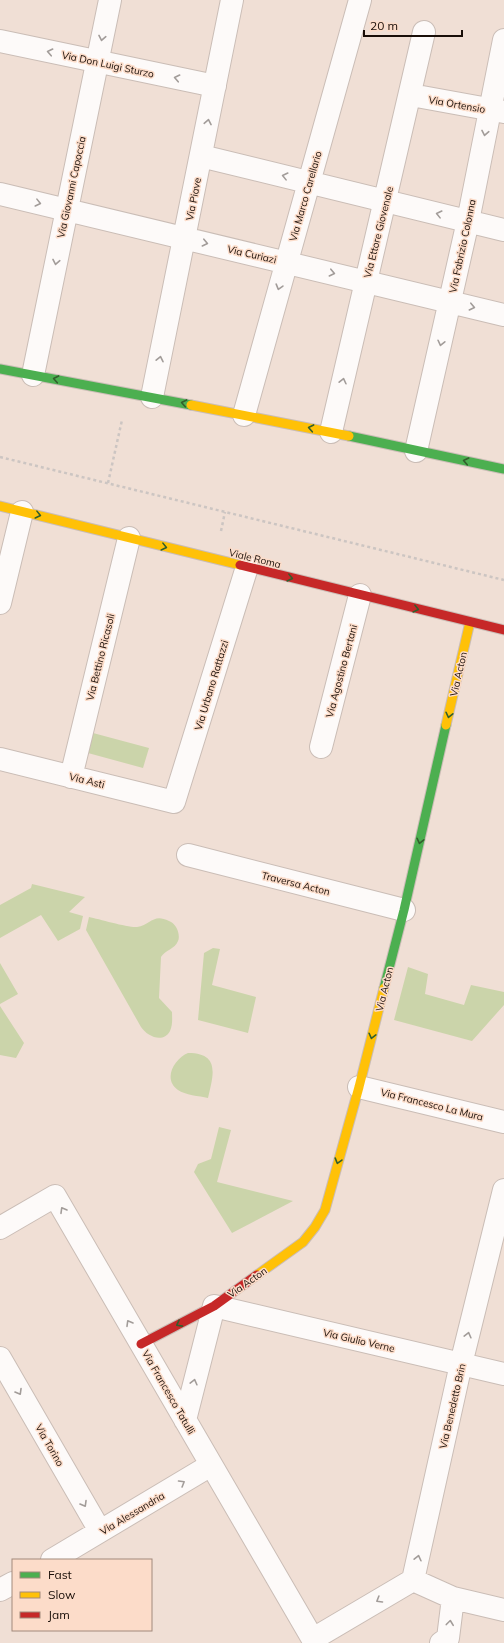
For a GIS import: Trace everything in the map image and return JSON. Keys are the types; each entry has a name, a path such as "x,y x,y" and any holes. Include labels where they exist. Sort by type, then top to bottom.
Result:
{"street":[{"name":"Via Giovanni Capoccia","path":"33,375 110,0"},
{"name":"Via Piave","path":"152,398 232,0"},
{"name":"Via Marco Carellario","path":"244,415 360,0"},
{"name":"Via Ettore Giovenale","path":"331,432 411,95 424,32"},
{"name":"Via Fabrizio Colonna","path":"416,451 468,221 497,111 504,40"},
{"name":"Via Don Luigi Sturzo","path":"0,41 215,86"},
{"name":"Via Ortensio","path":"411,95 497,111"},
{"path":"201,156 504,230"},
{"name":"Via Curiazi","path":"0,194 504,314"},
{"path":"0,369 331,432 504,469"},
{"name":"Viale Roma","path":"0,506 504,630"},
{"path":"0,603 22,512"},
{"name":"Via Bettino Ricasoli","path":"71,776 129,538"},
{"name":"Via Urbano Rattazzi","path":"174,802 247,567"},
{"name":"Via Agostino Bertani","path":"321,747 360,595"},
{"name":"Via Acton","path":"141,1344 214,1306 303,1242 316,1227 325,1210 359,1087 404,910 470,622"},
{"name":"Via Asti","path":"0,759 174,802"},
{"name":"Traversa Acton","path":"188,854 404,910"},
{"name":"Via Francesco La Mura","path":"359,1087 504,1122"},
{"name":"Via Benedetto Brin","path":"413,1580 461,1364 504,1190"},
{"name":"Via Francesco Tatulli","path":"0,1228 55,1196 314,1641"},
{"path":"185,1420 214,1306"},
{"name":"Via Giulio Verne","path":"214,1306 504,1374"},
{"name":"Via Torino","path":"0,1358 100,1531"},
{"name":"Via Alessandria","path":"54,1559 211,1465"},
{"path":"314,1641 413,1580 453,1598 504,1610"},
{"path":"0,1590 12,1584"},
{"path":"441,1643 448,1638 453,1598"}],"path":[{"path":"108,483 123,419"},
{"path":"0,457 504,580"},
{"path":"220,534 225,512"}],"green space":[{"path":"93,733 149,748 143,768 88,753"},
{"path":"32,884 85,897 69,912 83,916 80,929 58,941 41,915 0,938 0,905 31,888"},
{"path":"89,917 133,927 142,926 159,918 171,922 176,927 179,938 177,944 161,957 159,998 172,1012 172,1026 167,1035 159,1038 151,1036 141,1027 86,930"},
{"path":"213,948 220,949 212,985 256,997 248,1033 198,1020 204,953"},
{"path":"0,963 18,994 0,1004"},
{"path":"408,967 428,974 425,994 464,1005 471,985 504,992 504,1005 472,1041 394,1020"},
{"path":"0,1006 24,1043 16,1058 0,1055"},
{"path":"188,1053 199,1054 206,1057 210,1061 213,1074 208,1098 181,1092 173,1085 171,1080 172,1069 179,1059"},
{"path":"219,1127 231,1130 217,1182 293,1201 232,1233 194,1172 198,1164 211,1159"}],"traffic: fast":[{"path":"0,369 191,405"},
{"path":"349,436 504,469"},
{"path":"384,988 404,910 446,725"}],"traffic: slow":[{"path":"191,405 349,436"},
{"path":"0,506 240,565"},
{"path":"446,725 470,622"},
{"path":"257,1275 303,1242 315,1227 325,1210 359,1087 384,988"}],"traffic: jam":[{"path":"240,565 504,630"},
{"path":"141,1344 214,1306 257,1275"}]}
